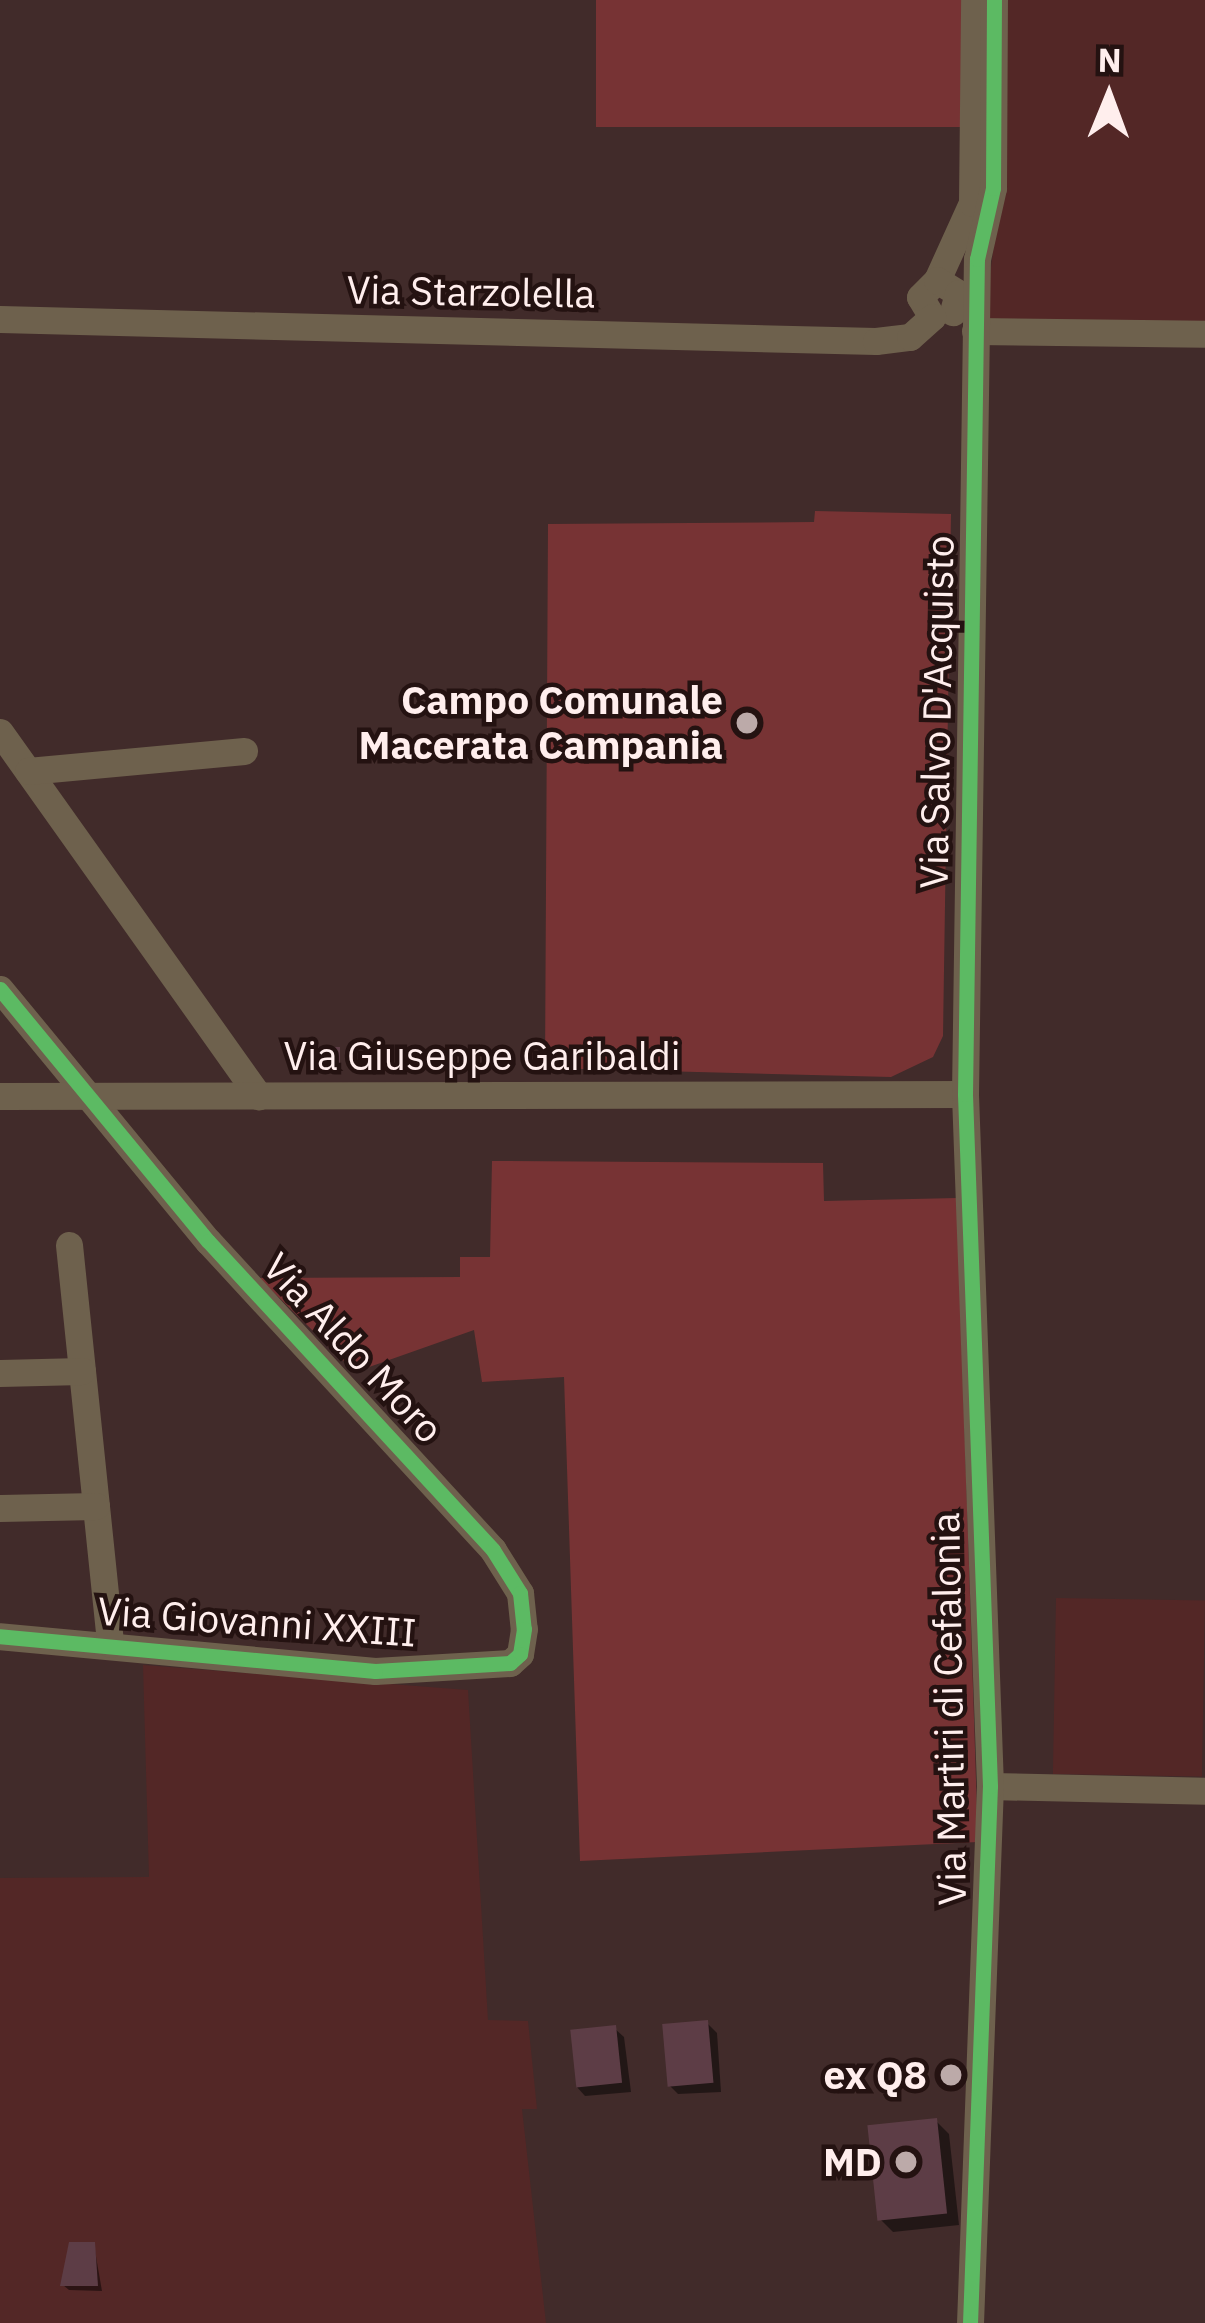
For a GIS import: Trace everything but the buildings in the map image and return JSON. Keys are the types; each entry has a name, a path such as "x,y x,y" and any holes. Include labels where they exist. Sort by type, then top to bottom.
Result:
{"street":[{"name":"Via Salvo D'Acquisto","path":"964,1094 951,306 972,203 974,0"},
{"name":"Via Salvo D'Acquisto","path":"951,306 977,259 993,188 994,0"},
{"name":"Via Salvo D'Acquisto","path":"951,306 977,259"},
{"name":"Via Starzolella","path":"0,319 876,341 910,338 951,306"},
{"path":"951,306 1205,334"},
{"path":"0,731 259,1096"},
{"path":"28,771 244,751"},
{"name":"Via Aldo Moro","path":"0,989 81,1096 501,1560 522,1611 520,1654 510,1663"},
{"name":"Via Giuseppe Garibaldi","path":"0,1096 964,1094"},
{"name":"Via Martiri di Cefalonia","path":"964,1094 990,1786 970,2323"},
{"path":"69,1245 110,1644"},
{"path":"0,1373 82,1371"},
{"path":"0,1508 96,1506"},
{"name":"Via Giovanni XXIII","path":"0,1636 375,1671 510,1663"},
{"path":"990,1786 1205,1791"}],"shaded area":[{"path":"596,0 963,0 963,127 596,127"},
{"path":"1007,0 1205,0 1205,329 983,329 1007,145"},
{"name":"Campo Comunale Macerata Campania","path":"815,511 951,514 943,1036 933,1057 891,1077 545,1068 548,524 814,522"},
{"path":"492,1161 823,1163 824,1201 957,1198 978,1842 580,1861 564,1377 482,1382 474,1330 355,1372 259,1278 460,1277 460,1257 490,1257"},
{"path":"1056,1598 1205,1601 1202,1777 1053,1774"},
{"path":"143,1665 468,1690 488,2020 528,2021 537,2109 522,2109 546,2323 0,2323 0,1878 149,1877"}],"cycle path":[{"path":"970,2323 990,1786 965,1094 977,259 993,188 994,0"},
{"path":"0,989 208,1241 493,1550 520,1593 524,1629 520,1654 510,1663 375,1671 0,1636"}],"place":[{"name":"Campo Comunale Macerata Campania","path":"747,723"},
{"name":"ex Q8","path":"951,2075"},
{"name":"MD","path":"906,2162"}]}
